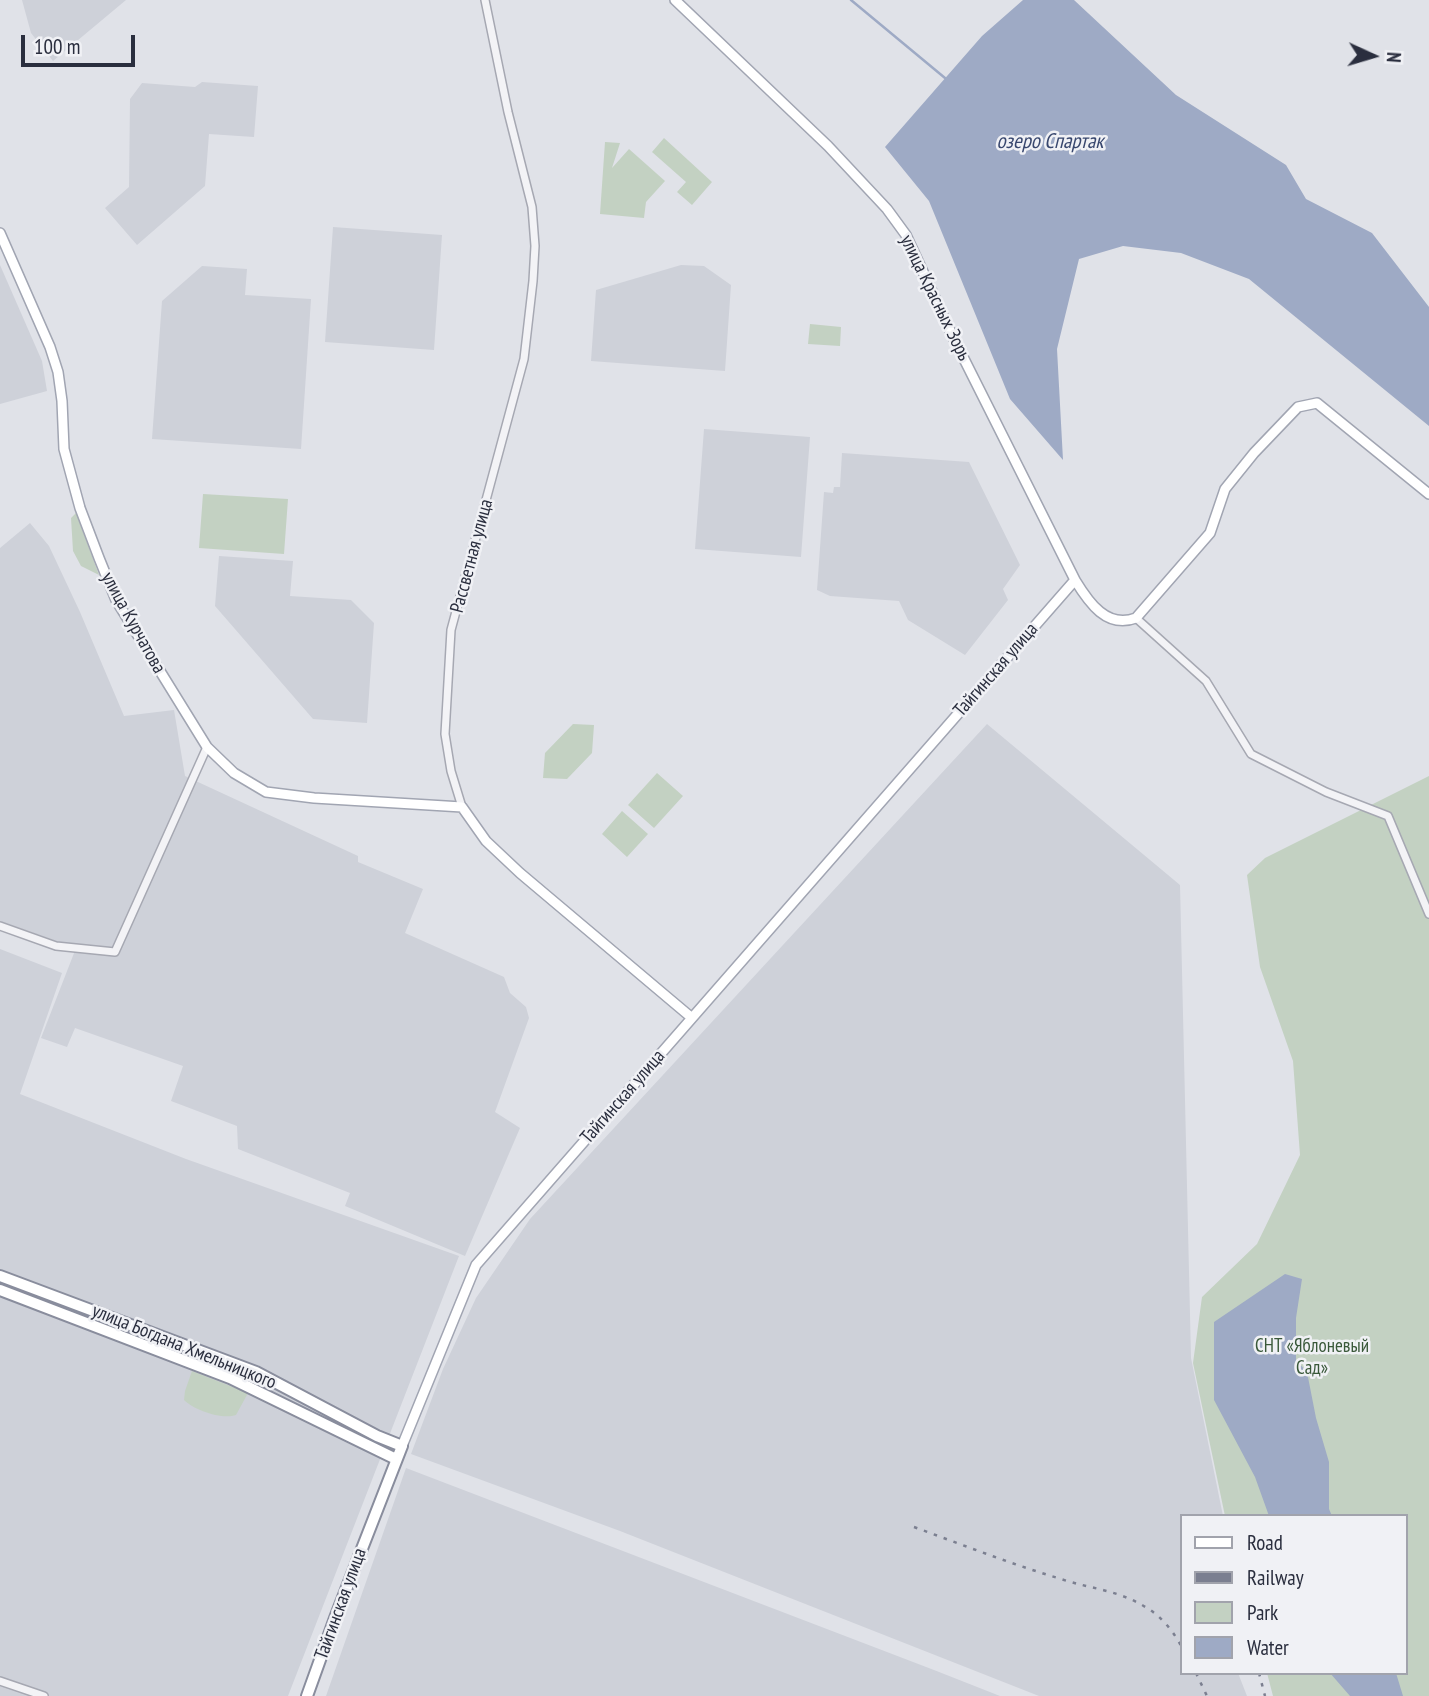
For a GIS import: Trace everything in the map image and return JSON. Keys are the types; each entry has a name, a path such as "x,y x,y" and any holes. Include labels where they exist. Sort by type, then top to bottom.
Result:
{"highway":[{"name":"улица Богдана Хмельницкого","path":"0,1276 256,1372 377,1436 402,1446"},
{"name":"улица Богдана Хмельницкого","path":"0,1290 214,1371 262,1392 396,1460"},
{"path":"214,1371 218,1356"},
{"name":"Тайгинская улица","path":"307,1696 402,1446"}],"main road":[{"name":"улица Красных Зорь","path":"675,0 828,146 887,209 906,235 953,337 1085,597 1111,619 1124,623 1136,618"},
{"name":"улица Курчатова","path":"0,233 50,347 58,372 64,449 80,508 99,558 116,600 206,747 234,773 266,792 314,798 462,807"},
{"path":"1136,618 1210,533 1226,489 1254,453 1298,407 1317,403 1429,494"},
{"name":"Тайгинская улица","path":"402,1446 476,1265 1075,580"},
{"name":"Рассветная улица","path":"462,807 486,841 520,873 692,1018"}],"street":[{"name":"Рассветная улица","path":"462,807 451,771 445,734 451,630 524,359 530,321 535,246 532,206 508,113 485,0"},
{"path":"1136,618 1206,681 1251,754 1326,792 1388,816 1429,914"},
{"path":"0,926 56,946 115,952 206,747"},
{"path":"0,1681 44,1696"}],"shaded area":[{"path":"22,0 126,0 53,61 31,33"},
{"path":"202,82 258,86 254,137 209,134 205,186 137,245 105,208 129,187 130,99 142,83 195,87"},
{"path":"333,227 442,235 434,350 325,342"},
{"path":"0,265 42,361 47,391 0,404"},
{"path":"681,265 704,266 731,285 725,371 591,361 596,290"},
{"path":"202,266 247,269 245,295 311,299 301,449 152,439 162,301"},
{"path":"704,429 810,437 801,557 695,549"},
{"path":"842,453 969,462 1020,565 1003,589 1008,600 965,655 908,620 899,601 830,596 817,590 824,492 833,493 834,487 840,487"},
{"path":"30,523 49,546 124,716 174,710 185,776 358,856 358,862 423,889 405,933 504,977 510,993 526,1007 529,1018 495,1112 520,1128 465,1256 345,1206 350,1193 238,1149 237,1126 171,1101 183,1066 75,1028 67,1047 41,1038 76,948 0,921 0,548"},
{"path":"219,556 293,561 290,596 351,600 374,623 367,723 313,719 215,606"},
{"path":"987,724 1180,885 1191,1358 1223,1514 1180,1514 1180,1675 1239,1675 1247,1696 1039,1696 620,1531 411,1454 443,1369 476,1298 530,1219"},
{"path":"0,949 62,973 20,1094 186,1159 459,1256 288,1696 0,1696"},
{"path":"406,1468 934,1670 1000,1696 326,1696"}],"green space":[{"path":"664,138 712,182 692,205 677,192 686,182 652,152"},
{"path":"605,142 620,143 612,168 629,149 665,181 646,202 644,218 600,214"},
{"path":"810,324 841,327 840,346 808,344"},
{"path":"203,494 288,499 284,554 199,548"},
{"path":"76,513 99,575 81,566 73,551 71,518"},
{"path":"573,724 594,725 592,753 567,779 543,778 545,753"},
{"path":"657,773 683,796 654,828 628,805"},
{"name":"СНТ «Яблоневый Сад»","path":"1429,776 1429,1696 1273,1696 1268,1675 1408,1675 1408,1514 1225,1514 1193,1363 1202,1297 1257,1244 1300,1155 1293,1061 1260,967 1247,875 1265,858"},
{"path":"622,811 648,834 627,857 602,834"},
{"path":"192,1371 248,1393 236,1415 208,1413 184,1400"}],"water":[{"name":"озеро Спартак","path":"1023,0 1074,0 1176,95 1286,165 1306,199 1372,233 1429,307 1429,426 1249,279 1181,253 1123,246 1079,259 1057,349 1063,460 1010,399 929,201 885,147 982,36"},
{"path":"1285,1274 1302,1279 1296,1318 1296,1360 1307,1372 1316,1418 1329,1462 1331,1514 1268,1514 1255,1477 1214,1400 1214,1322"},
{"path":"1332,1675 1397,1675 1403,1696 1350,1696"}],"waterway":[{"path":"851,0 945,78"}],"railway":[{"path":"914,1527 1024,1567 1136,1602 1162,1620 1180,1645"},
{"path":"1197,1675 1207,1696"},
{"path":"1260,1675 1265,1696"}]}
